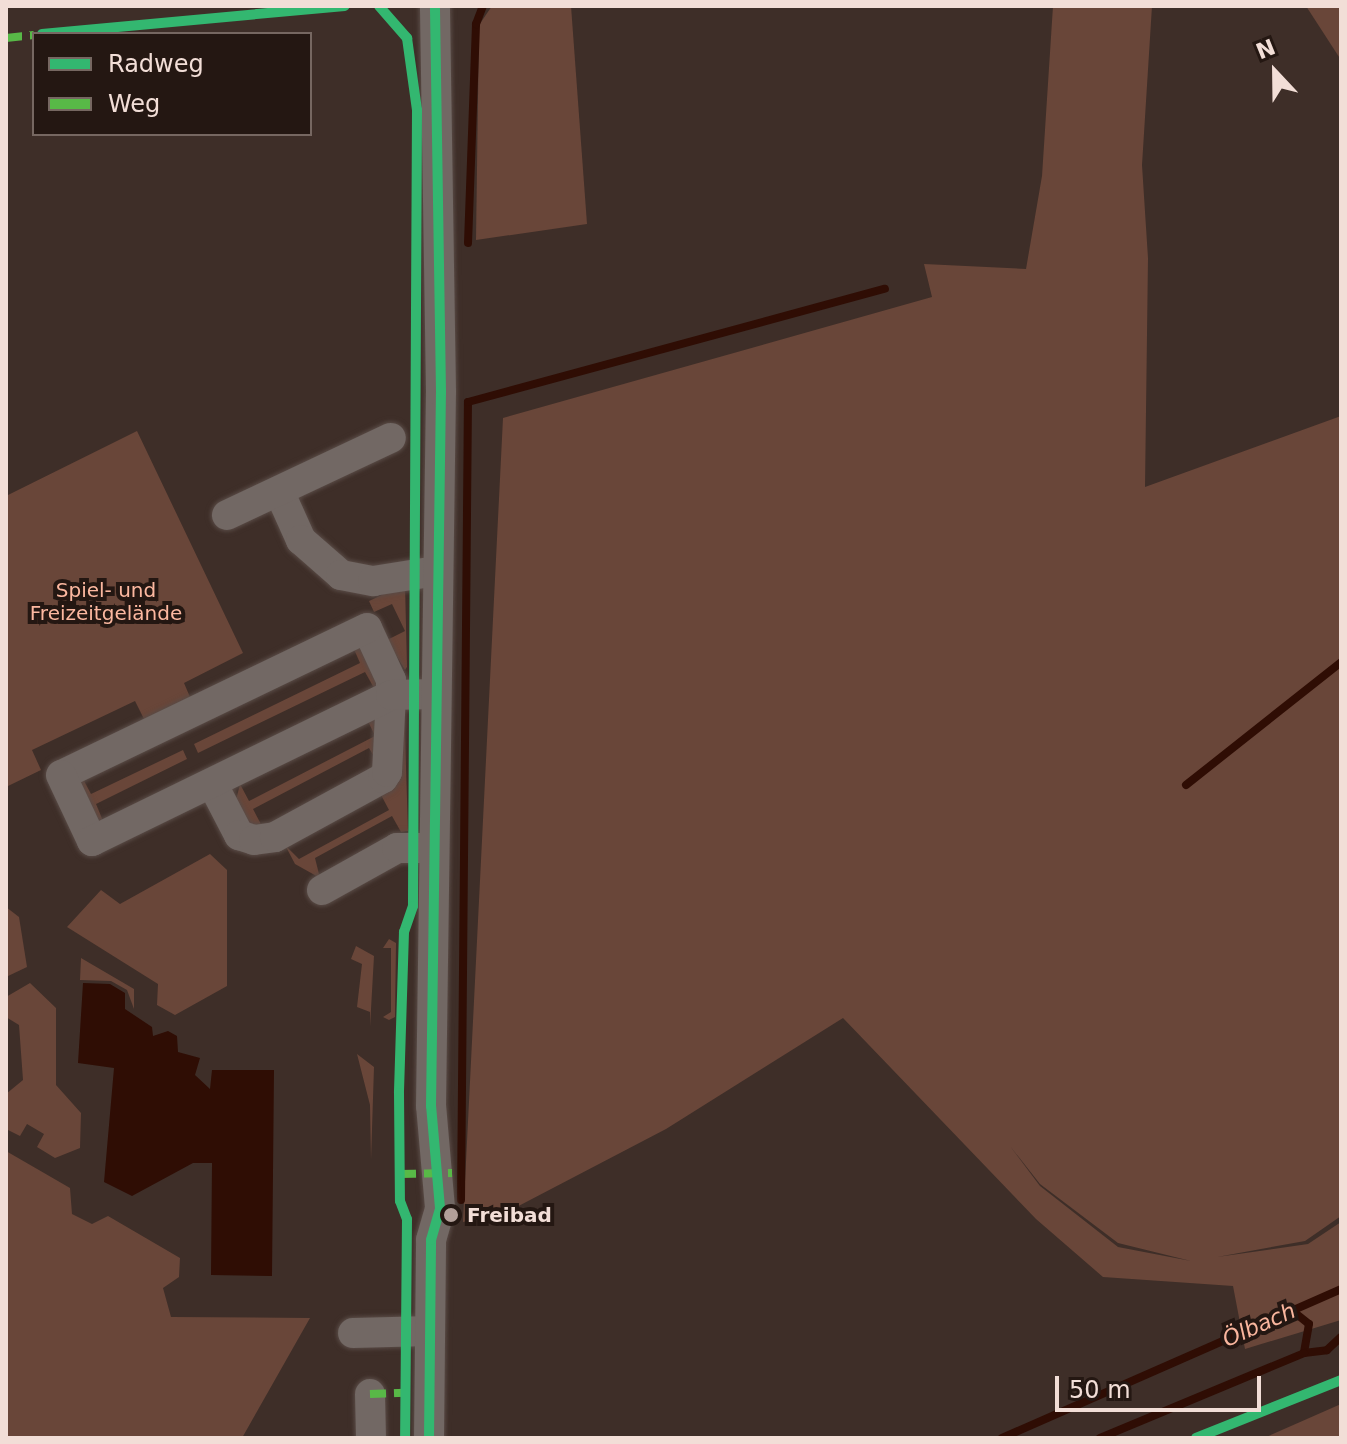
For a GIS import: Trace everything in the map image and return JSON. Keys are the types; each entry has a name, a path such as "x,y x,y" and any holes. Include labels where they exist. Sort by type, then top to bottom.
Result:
{"street":[{"path":"429,1438 431,1240 420,1174 420,1131 431,1106 437,571 435,6"},
{"path":"227,515 391,438"},
{"path":"279,491 301,540 341,575 373,581 437,571"},
{"path":"212,783 239,835 275,837 383,778 391,695 367,628 61,775 92,841 391,695 435,694"},
{"path":"322,890 397,848 433,848"},
{"path":"353,1333 430,1331"},
{"path":"370,1394 371,1438"}],"green space":[{"path":"492,6 571,6 587,224 476,240 479,25"},
{"path":"1053,6 1152,6 1142,165 1148,258 1145,487 1341,416 1341,1216 1305,1241 1217,1257 1308,1244 1341,1222 1341,1320 1245,1349 1233,1286 1103,1277 1036,1219 843,1018 666,1129 507,1212 463,1222 503,418 932,297 924,264 1026,269 1042,176","holes":["1010,1146 1040,1184 1118,1243 1191,1261 1118,1247 1040,1186"]},
{"path":"1306,6 1341,6 1341,60"},
{"name":"Spiel- und Freizeitgelände","path":"137,431 243,653 184,683 190,697 144,719 135,701 32,750 41,770 6,787 6,496"},
{"path":"405,584 407,667 405,670 387,640 405,631 392,604 374,612 369,601"},
{"path":"359,644 379,684 374,688 365,672 198,753 194,744 360,663 353,647"},
{"path":"404,701 408,831 401,832 392,816 315,858 320,878 295,864 285,845 299,859 389,810 380,793"},
{"path":"367,719 379,722 379,765 369,748 253,809 263,828 248,824 236,800 240,784 249,801 375,736"},
{"path":"183,750 187,759 96,804 103,821 98,823 77,781 83,779 91,794"},
{"path":"210,854 227,870 227,986 175,1015 157,1005 158,984 67,927 101,890 120,904"},
{"path":"6,907 19,917 27,967 6,977"},
{"path":"389,939 396,943 395,1017 389,1020 383,1017 391,1012 391,948 383,948"},
{"path":"356,946 374,956 370,1027 370,1012 357,1007 362,964 351,959"},
{"path":"81,958 134,989 134,1009 127,990 111,981 80,980"},
{"path":"30,983 56,1008 56,1085 81,1113 80,1148 55,1158 37,1147 44,1134 27,1124 20,1136 6,1129 6,1094 23,1080 19,1025 6,1017 6,997"},
{"path":"357,1054 374,1067 371,1160 370,1105"},
{"path":"6,1151 70,1188 72,1214 92,1224 108,1216 180,1258 179,1277 163,1288 171,1317 310,1318 242,1438 6,1438"},
{"path":"1341,1404 1341,1438 1264,1438"}],"shaded area":[{"path":"83,983 110,984 125,993 125,1009 152,1027 153,1036 168,1031 177,1036 178,1052 200,1058 195,1075 210,1089 212,1070 274,1070 272,1276 211,1275 212,1163 193,1163 132,1196 104,1182 114,1068 78,1063"}],"waterway":[{"path":"468,243 476,24 483,6"},
{"path":"461,1200 468,402 885,289"},
{"path":"1186,785 1341,662"},
{"name":"Ölbach","path":"1002,1438 1341,1289"},
{"path":"1294,1312 1309,1324 1304,1353 1327,1350 1341,1337"},
{"path":"1100,1438 1304,1353"}],"marked path":[{"path":"6,38 32,35"},
{"path":"400,1174 452,1173"},
{"path":"370,1394 405,1393"}],"cycle path":[{"path":"64,32 345,6"},
{"path":"379,6 407,38 417,110 413,906 404,932 399,1093 400,1201 407,1219 405,1438"},
{"path":"429,1438 431,1240 440,1208 431,1106 441,392 435,6"},
{"path":"1196,1438 1341,1380"}],"place":[{"name":"Freibad","path":"451,1215"}]}
